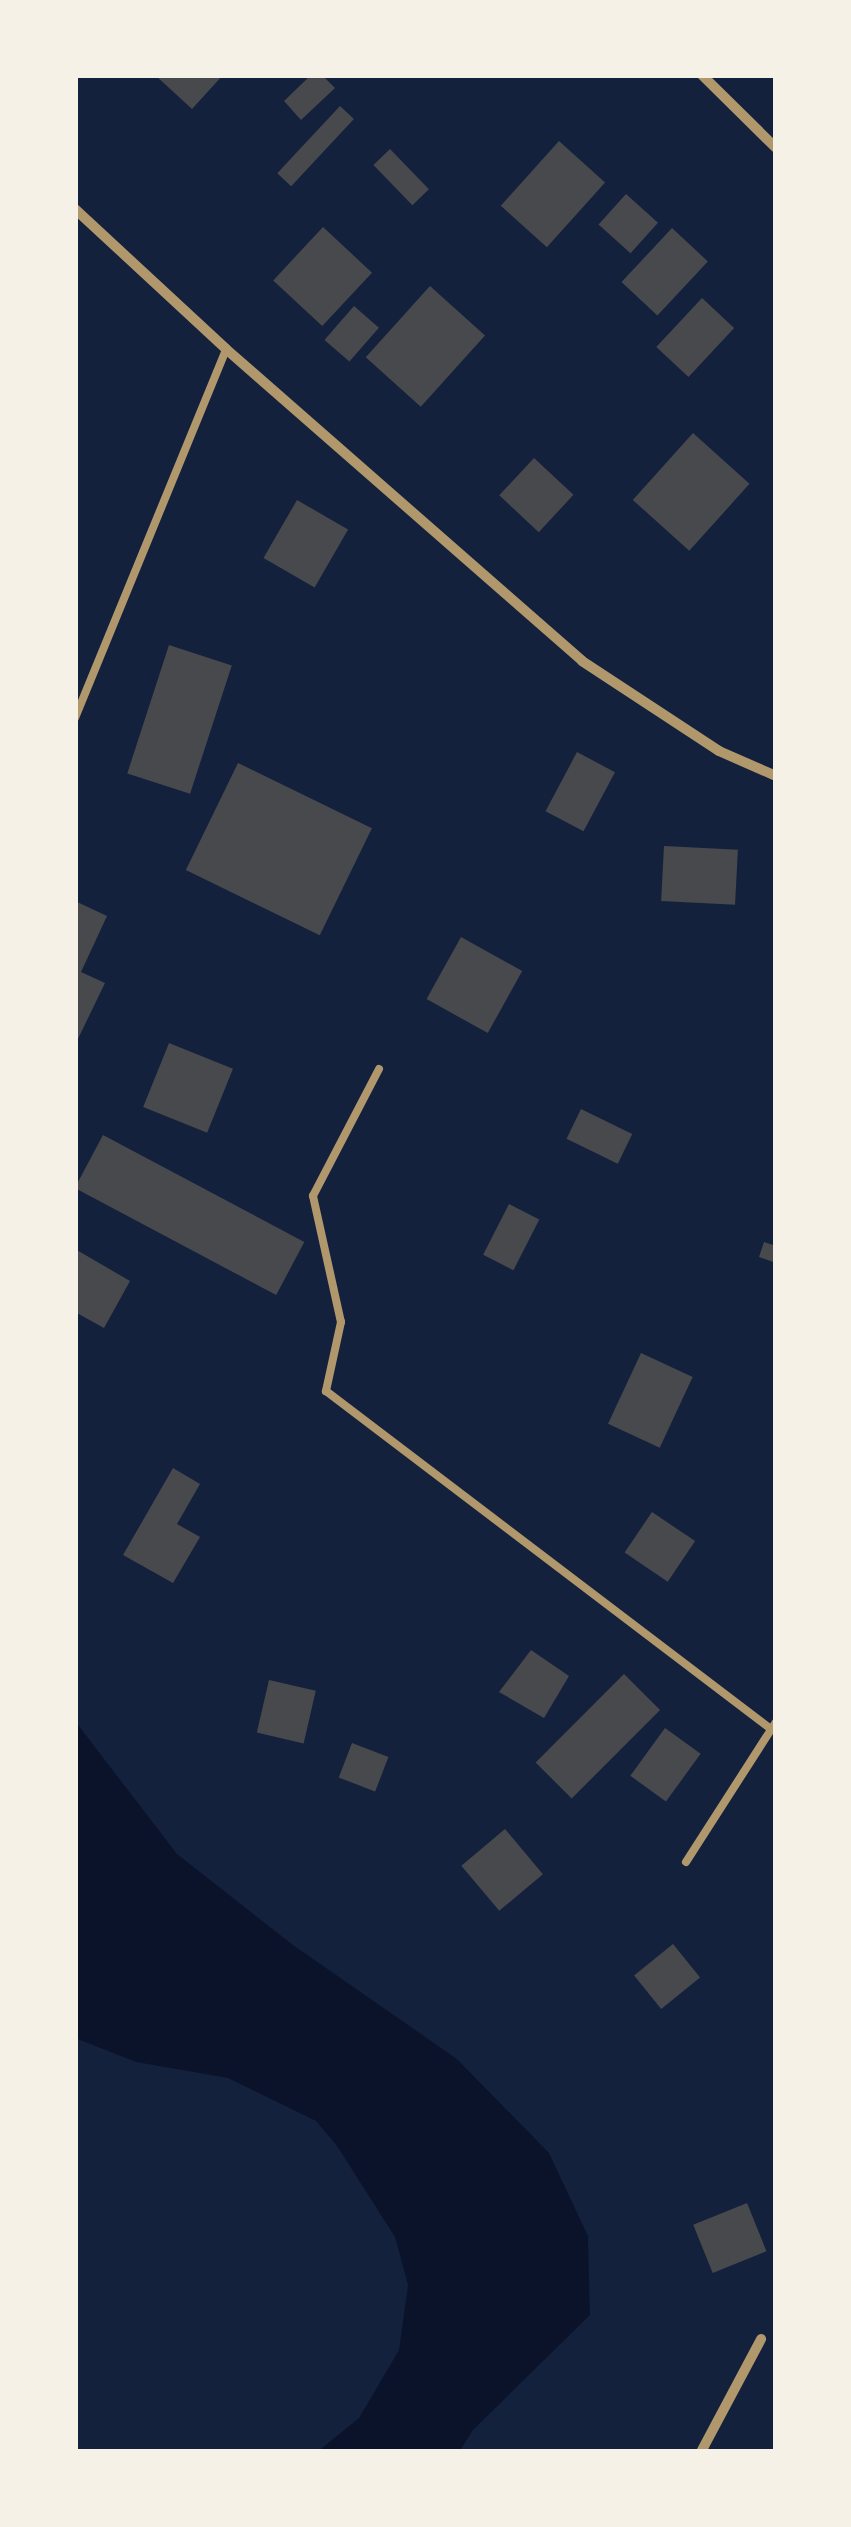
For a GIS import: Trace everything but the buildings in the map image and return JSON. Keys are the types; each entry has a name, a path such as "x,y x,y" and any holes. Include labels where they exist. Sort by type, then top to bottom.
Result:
{"street":[{"path":"702,75 776,148"},
{"path":"75,208 226,349 582,661 719,752 776,776"},
{"path":"700,2452 761,2339"}],"lane":[{"path":"75,718 226,349"},
{"path":"378,1069 313,1196 341,1322 326,1391 774,1725 686,1862"}],"water":[{"path":"75,1721 177,1854 293,1945 457,2059 549,2153 588,2236 590,2315 473,2430 459,2452 317,2452 359,2418 399,2350 408,2285 395,2237 337,2146 316,2121 228,2078 136,2062 75,2038"}]}
